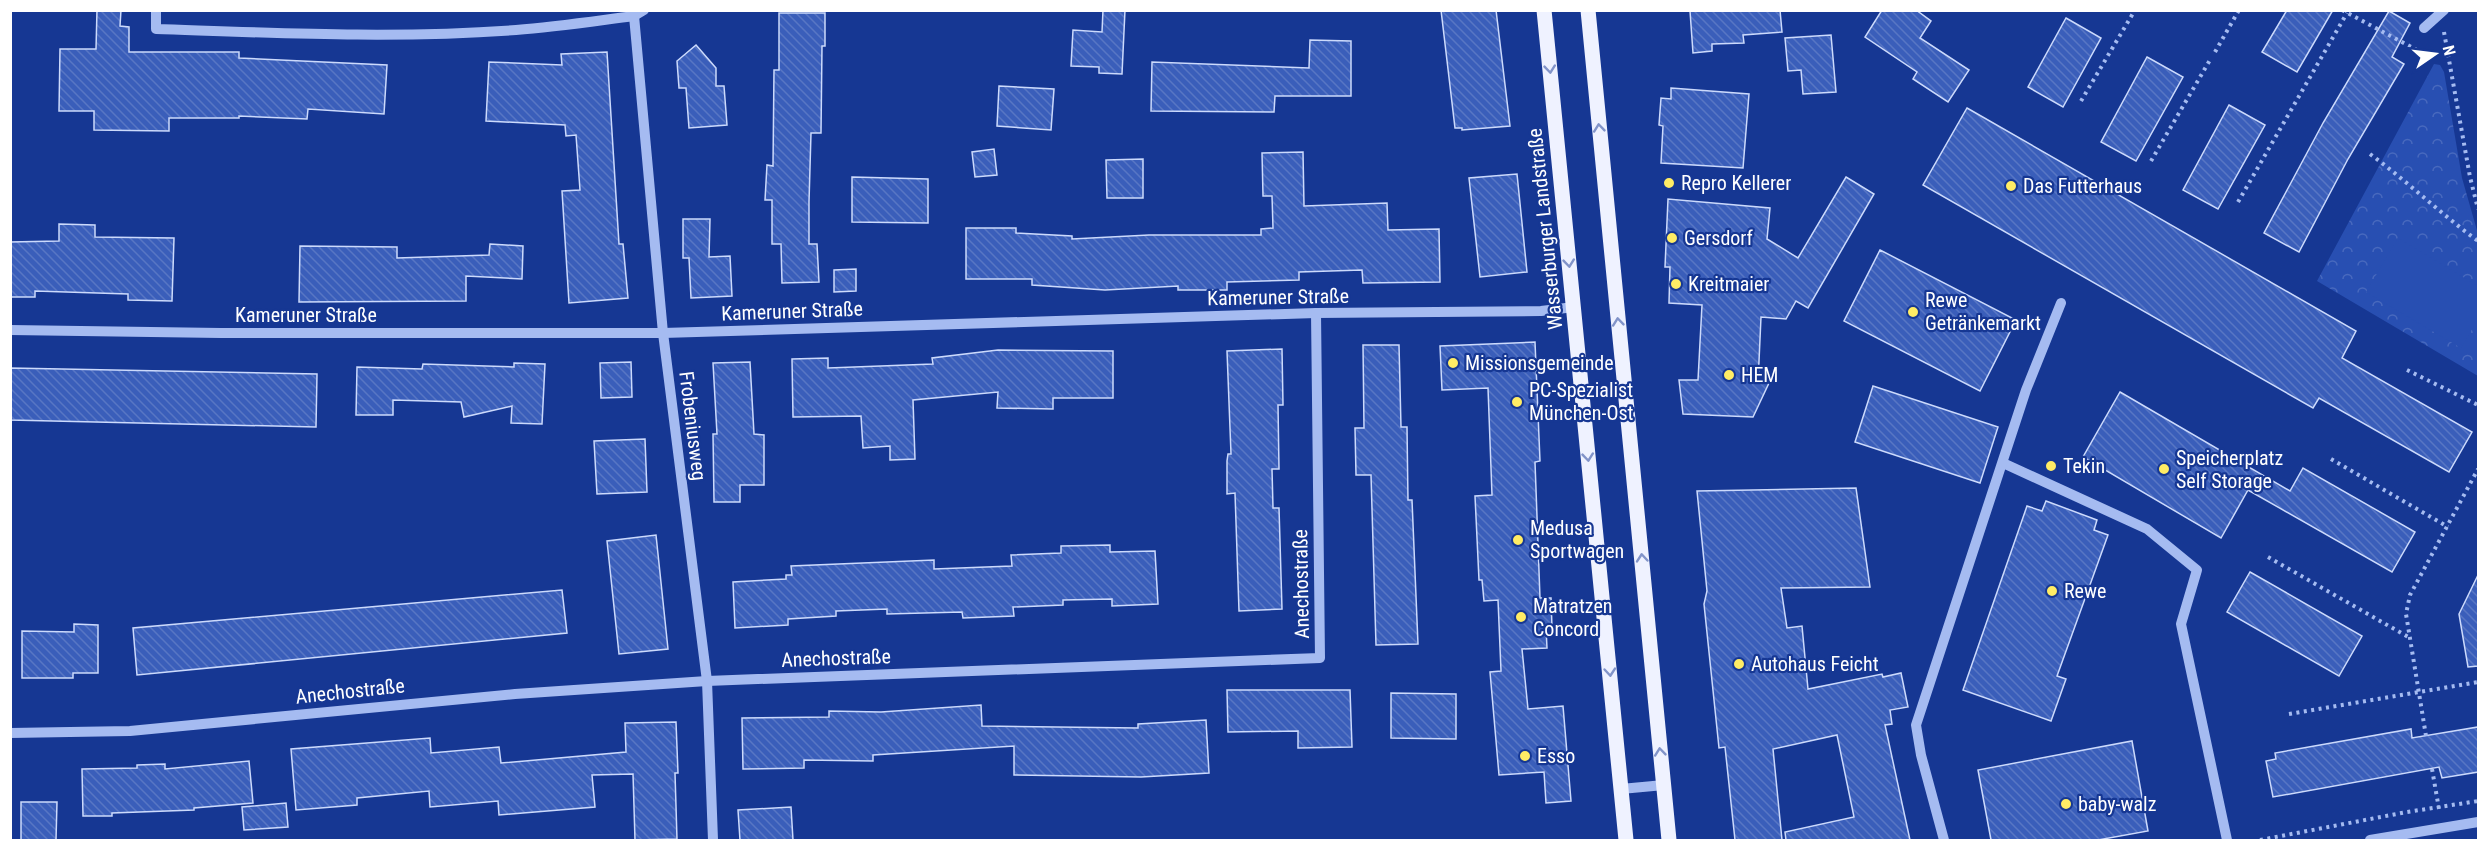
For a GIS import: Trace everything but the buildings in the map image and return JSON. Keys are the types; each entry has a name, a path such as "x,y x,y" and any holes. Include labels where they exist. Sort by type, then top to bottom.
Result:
{"main road":[{"name":"Wasserburger Landstraße","path":"1544,10 1626,838"},
{"path":"1588,10 1669,836"}],"street":[{"path":"156,10 156,29 409,35 517,30 639,13"},
{"path":"2424,28 2443,12"},
{"name":"Frobeniusweg","path":"639,13 663,333 707,681 712,840"},
{"path":"1944,840 1921,755 1916,725 2026,390 2061,303"},
{"name":"Kameruner Straße","path":"10,330 221,333 663,333 1316,314 1541,311 1574,307"},
{"name":"Anechostraße","path":"10,733 130,731 515,694 707,681 1320,658 1316,314"},
{"path":"2003,463 2147,529 2197,570 2181,624 2227,840"},
{"path":"1621,789 1664,785"},
{"path":"2370,840 2478,822"}],"path":[{"path":"2081,101 2134,10"},
{"path":"2215,52 2239,10"},
{"path":"2342,10 2428,56"},
{"path":"2443,12 2461,130 2478,209"},
{"path":"2238,202 2347,13"},
{"path":"2151,161 2210,60"},
{"path":"2370,154 2408,182 2455,224 2478,241"},
{"path":"2407,370 2478,405"},
{"path":"2331,459 2448,526"},
{"path":"2427,736 2406,614 2410,595 2478,469"},
{"path":"2268,557 2410,639"},
{"path":"2289,714 2478,682"},
{"path":"2432,769 2439,808"}],"green space":[{"path":"2434,64 2440,65 2444,72 2462,178 2478,234 2478,376 2317,281"},
{"path":"2398,238 2478,286 2478,319 2461,348 2366,292"}],"place":[{"name":"Repro Kellerer","path":"1669,183"},
{"name":"Das Futterhaus","path":"2011,186"},
{"name":"Gersdorf","path":"1672,238"},
{"name":"Kreitmaier","path":"1676,284"},
{"name":"Rewe Getränkemarkt","path":"1913,312"},
{"name":"Missionsgemeinde","path":"1453,363"},
{"name":"HEM","path":"1729,375"},
{"name":"PC-Spezialist München-Ost","path":"1517,402"},
{"name":"Tekin","path":"2051,466"},
{"name":"Speicherplatz Self Storage","path":"2164,469"},
{"name":"Medusa Sportwagen","path":"1518,540"},
{"name":"Rewe","path":"2052,591"},
{"name":"Matratzen Concord","path":"1521,617"},
{"name":"Autohaus Feicht","path":"1739,664"},
{"name":"Esso","path":"1525,756"},
{"name":"baby-walz","path":"2066,804"}]}
